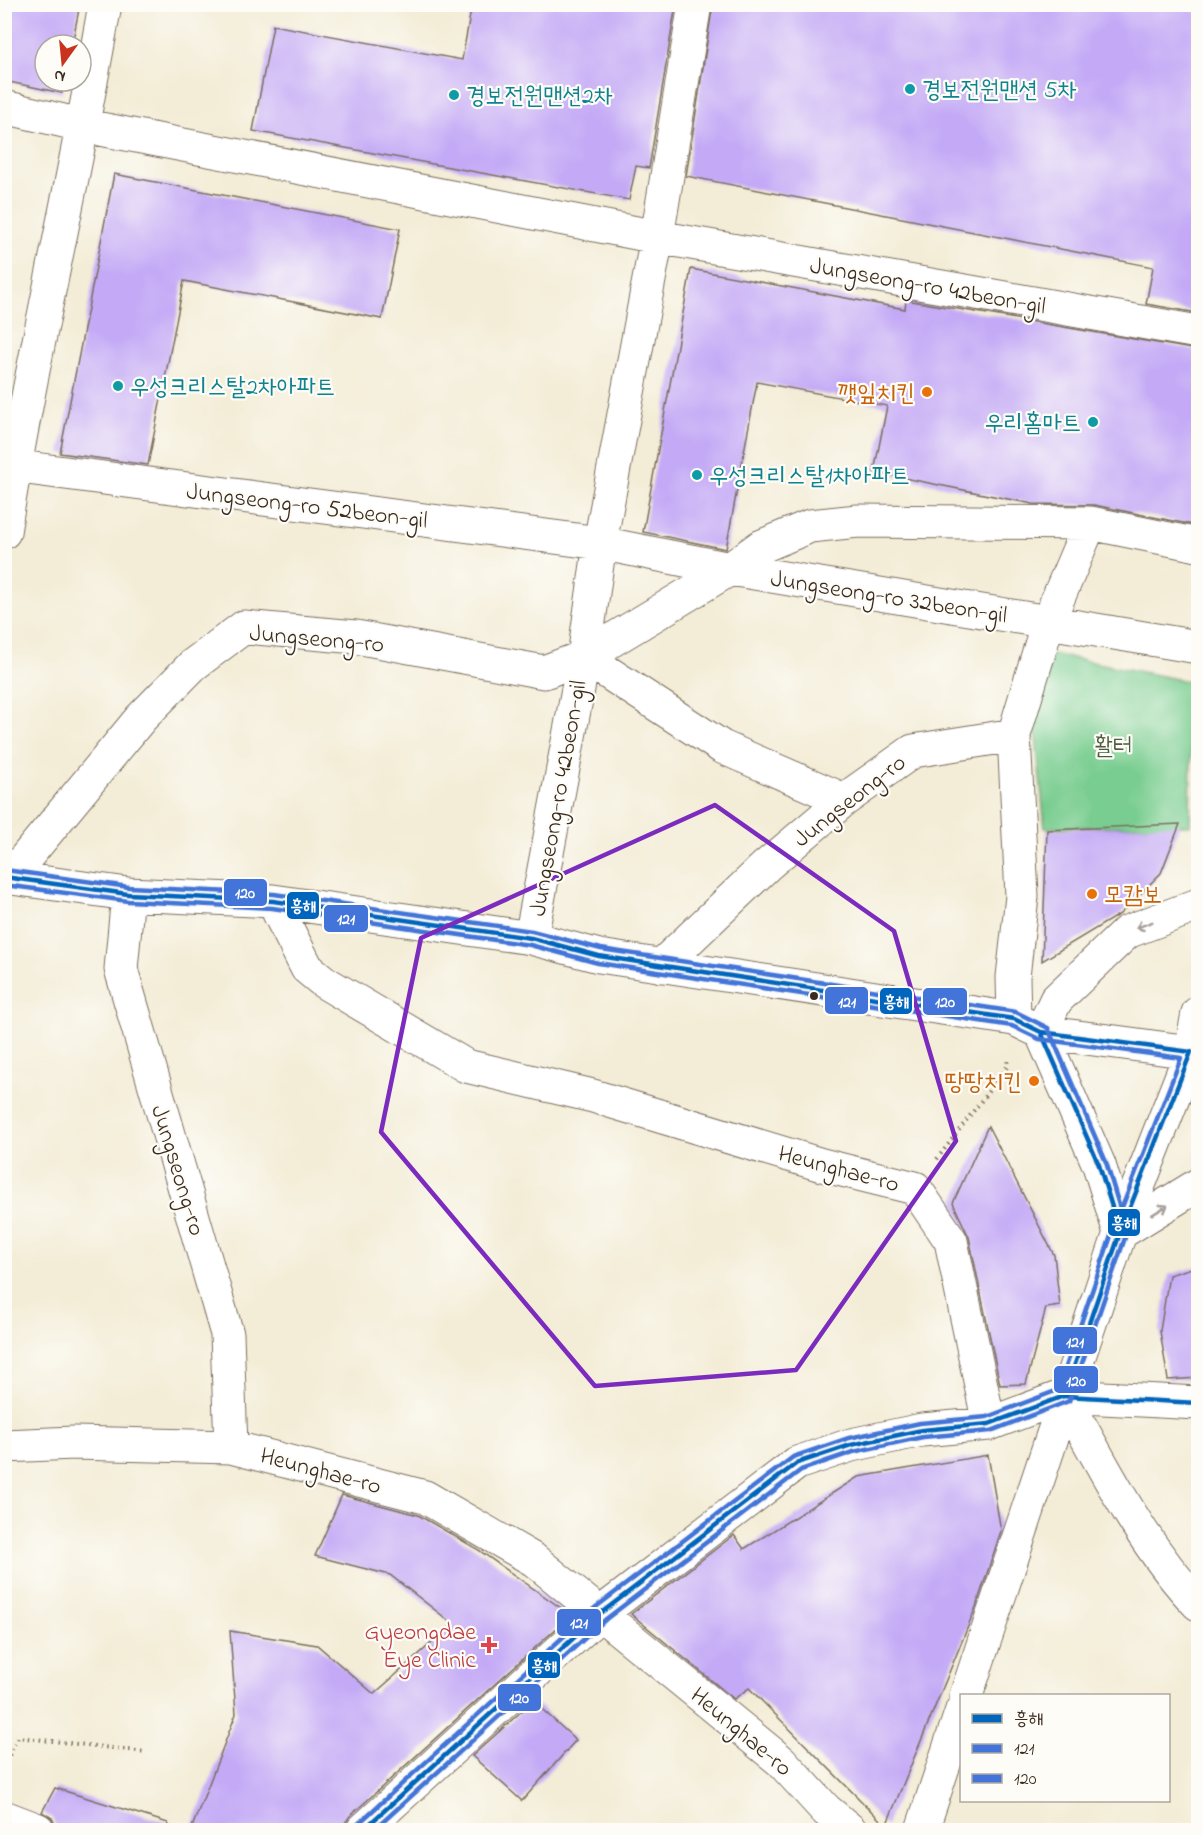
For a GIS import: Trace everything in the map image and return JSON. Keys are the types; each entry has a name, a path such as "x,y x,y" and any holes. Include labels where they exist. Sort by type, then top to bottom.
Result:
{"street":[{"path":"4,532 10,466 85,126 105,4"},
{"name":"Jungseong-ro 42beon-gil","path":"531,938 584,657 600,543 657,237 695,4"},
{"path":"4,107 85,126 657,237"},
{"name":"Jungseong-ro 42beon-gil","path":"657,237 1198,332"},
{"name":"Jungseong-ro 52beon-gil","path":"10,466 600,543 730,569"},
{"name":"Jungseong-ro 42beon-gil","path":"584,657 730,569 760,547 810,526 858,521 1090,523"},
{"path":"1120,1233 1099,1165 1028,1026 1013,977 1022,896 1014,735 1048,622 1090,523 1198,545"},
{"name":"Jungseong-ro 32beon-gil","path":"730,569 1198,647"},
{"name":"Jungseong-ro","path":"7,878 141,718 193,665 244,627 356,637 544,672 584,657"},
{"path":"584,657 722,747 844,800"},
{"name":"Jungseong-ro","path":"661,966 765,866 844,800 913,751 1014,735"},
{"name":"Jungseong-ro","path":"7,878 128,894 273,901 531,938 599,956 1195,1052"},
{"name":"Jungseong-ro","path":"128,894 122,969 227,1334 231,1447"},
{"name":"Heunghae-ro","path":"273,901 307,968 324,982 466,1066 592,1096 822,1166 915,1188 951,1241 989,1424"},
{"path":"1028,1026 1127,932 1198,905"},
{"path":"966,1694 1120,1233 1195,1052 1198,1013"},
{"path":"1120,1233 1198,1185"},
{"path":"1064,1396 1111,1480 1168,1573 1198,1604"},
{"path":"363,1830 601,1614 797,1463 851,1445 922,1430 989,1424 1064,1396 1198,1403"},
{"name":"Heunghae-ro","path":"4,1446 74,1443 231,1447 424,1497 534,1560 782,1761 826,1810 850,1830"},
{"path":"922,1830 960,1716"},
{"path":"4,1817 38,1830"}],"path":[{"path":"915,1188 1007,1067 1028,1026"},
{"path":"4,1766 18,1737 146,1752"}],"highlighted area":[{"path":"715,805 894,931 956,1141 796,1370 595,1386 381,1132 421,938"}],"green space":[{"name":"활터","path":"1052,654 1192,682 1190,825 1045,828 1035,728"}],"building":[{"path":"4,4 80,4 74,33 33,33 33,87 4,81"},
{"name":"경보전원맨션2차","path":"472,4 676,4 649,168 636,166 629,200 253,131 273,25 462,60"},
{"name":"경보전원맨션 5차","path":"713,4 1161,4 1198,12 1198,313 1146,304 1153,267 686,176"},
{"name":"우성크리스탈2차아파트","path":"114,174 400,229 382,319 184,281 148,465 60,453"},
{"path":"691,269 905,309 906,300 1198,350 1198,526 1094,505 1033,504 874,472 887,406 757,382 726,549 643,532"},
{"name":"모캄보","path":"1180,824 1161,873 1120,914 1042,961 1047,830"},
{"path":"988,1126 1054,1255 1060,1306 1046,1308 1026,1384 1000,1385 969,1237 953,1203"},
{"path":"1198,1266 1198,1378 1168,1380 1160,1331 1169,1275"},
{"path":"988,1455 1001,1531 976,1607 886,1826 749,1688 734,1699 631,1614 734,1535 744,1549 858,1477"},
{"path":"342,1495 418,1515 477,1549 571,1615 350,1816 340,1830 191,1830 236,1714 230,1631 317,1645 374,1694 453,1624 390,1575 315,1556"},
{"path":"533,1701 576,1740 522,1801 472,1756"},
{"path":"55,1788 168,1823 167,1830 65,1830 56,1827 52,1818 42,1812"}],"transit line":[{"name":"120","path":"5,870 129,887 274,894 532,931 601,949 1016,1012 1048,1028 1106,1162 1127,1232 1069,1401 991,1431 923,1437 853,1452 801,1470 606,1619 374,1830"},
{"name":"흥해","path":"4,877 128,894 273,901 531,938 599,956 1014,1019 1041,1032 1191,1052"},
{"name":"121","path":"4,885 128,901 272,908 530,945 598,963 1012,1026 1039,1039 1181,1058 1113,1230 1058,1390 987,1417 920,1423 849,1438 793,1457 596,1607 358,1824"},
{"name":"흥해","path":"1041,1032 1099,1165 1120,1233"},
{"name":"흥해","path":"1064,1396 1120,1233 1191,1052"},
{"name":"흥해","path":"363,1830 601,1613 797,1463 851,1445 922,1430 989,1424 1064,1396 1198,1403"}],"place":[{"name":"경보전원맨션 5차","path":"910,89"},
{"name":"경보전원맨션2차","path":"454,95"},
{"name":"우성크리스탈2차아파트","path":"118,386"},
{"name":"깻잎치킨","path":"927,392"},
{"name":"우리홈마트","path":"1093,422"},
{"name":"우성크리스탈1차아파트","path":"697,475"},
{"name":"모캄보","path":"1092,894"},
{"name":"땅땅치킨","path":"1034,1081"},
{"name":"Gyeongdae Eye Clinic","path":"489,1645"}]}
